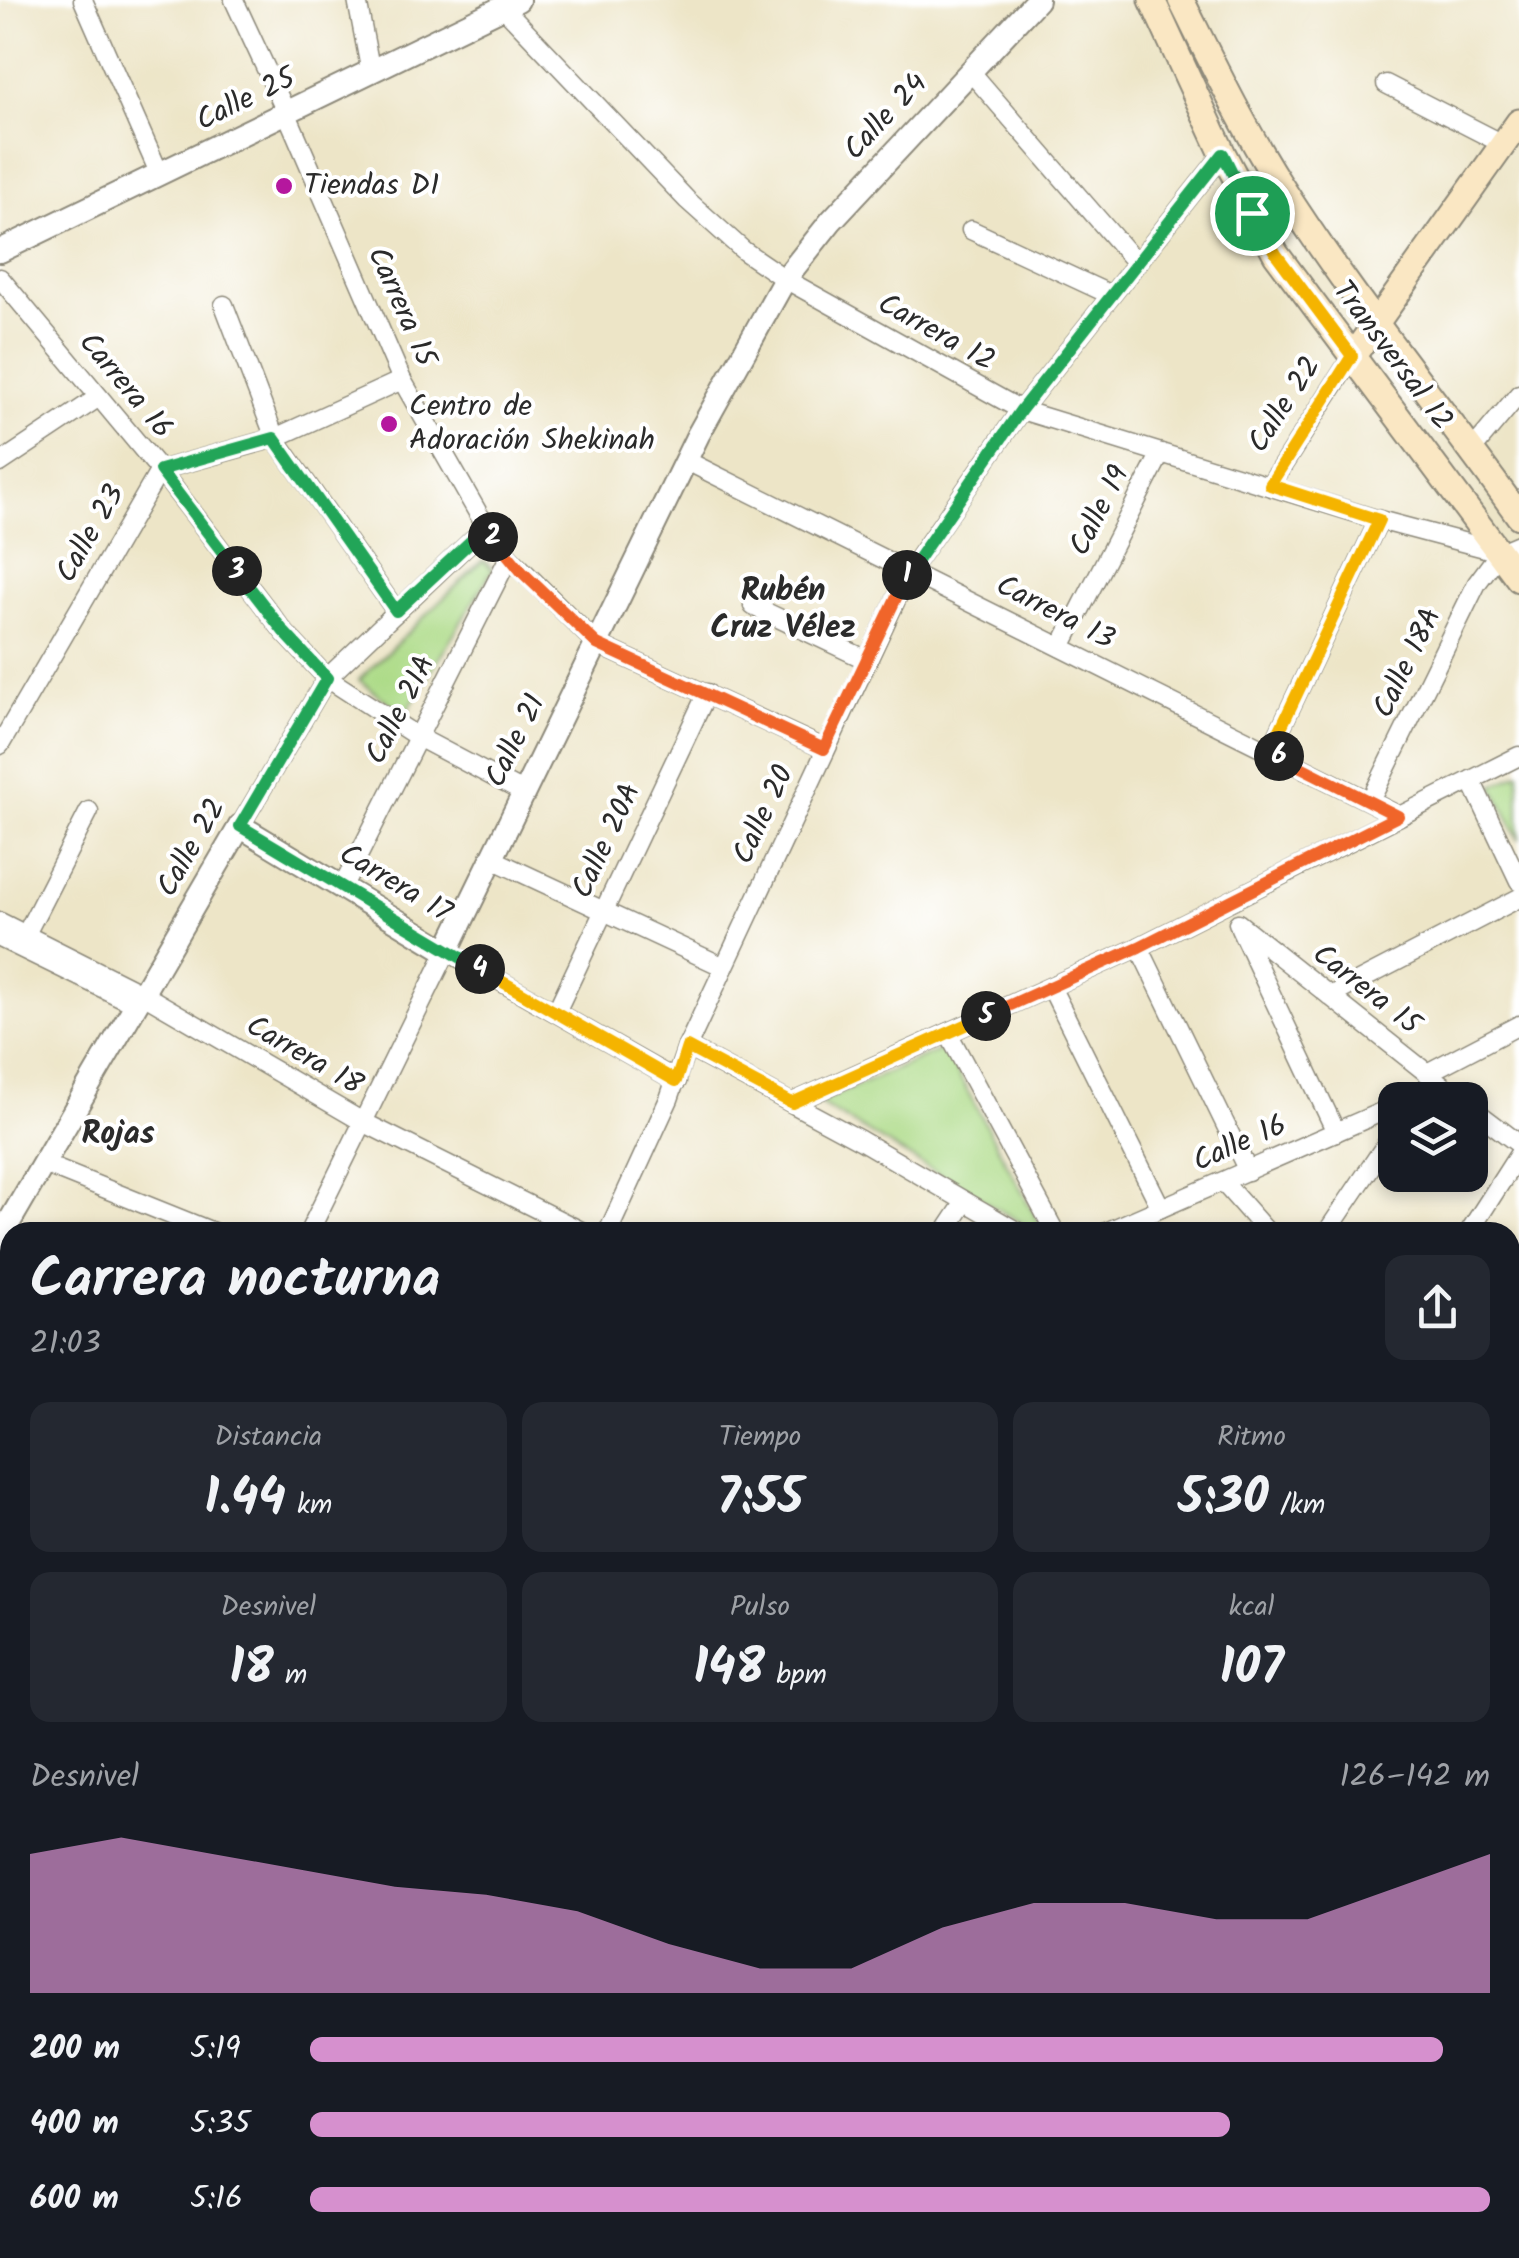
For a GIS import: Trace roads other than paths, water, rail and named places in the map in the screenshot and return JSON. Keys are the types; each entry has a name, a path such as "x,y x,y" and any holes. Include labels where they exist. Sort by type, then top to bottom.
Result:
{"main road":[{"name":"Transversal 12","path":"1152,0 1223,154 1276,254 1352,356 1510,548 1519,578"},
{"name":"Transversal 12","path":"1182,0 1238,115 1278,181 1374,321 1519,516"},
{"path":"1352,356 1519,122"}],"street":[{"path":"82,0 160,176"},
{"name":"Carrera 15","path":"234,0 402,380 486,527 509,557 597,644 824,749"},
{"path":"357,0 371,73"},
{"name":"Calle 24","path":"785,279 831,221 1036,0"},
{"name":"Calle 25","path":"0,251 510,3"},
{"name":"Carrera 12","path":"510,3 687,200 744,250 785,279 1021,410 1379,520 1510,548"},
{"path":"970,70 1136,263"},
{"path":"1386,84 1503,144"},
{"name":"Calle 20","path":"613,1222 676,1081 687,1047 910,570 1021,410 1223,154"},
{"path":"972,230 1111,295"},
{"name":"Carrera 16","path":"0,278 160,470 284,632 327,678 418,737 524,793"},
{"name":"Calle 21","path":"314,1222 686,460 785,279"},
{"path":"224,305 274,438 396,611"},
{"name":"Calle 22","path":"1270,485 1352,356"},
{"name":"Calle 23","path":"0,745 160,470 274,438 402,380"},
{"path":"1472,450 1519,394"},
{"path":"0,463 99,397"},
{"name":"Calle 19","path":"1061,647 1161,453"},
{"name":"Carrera 13","path":"686,460 1398,816"},
{"path":"1270,751 1379,520"},
{"name":"Calle 22","path":"10,1222 327,678 486,527"},
{"name":"Calle 18A","path":"1370,801 1478,583 1510,548"},
{"name":"Calle 21A","path":"342,888 509,557"},
{"path":"753,606 867,660"},
{"name":"Calle 20A","path":"556,1012 707,693"},
{"path":"792,1103 1139,947 1519,756"},
{"path":"1471,780 1519,881"},
{"path":"25,936 90,811"},
{"name":"Carrera 17","path":"240,826 676,1081"},
{"path":"492,859 724,967"},
{"path":"1330,996 1519,898"},
{"path":"1226,900 1336,1132"},
{"name":"Carrera 18","path":"0,922 363,1122 563,1222"},
{"name":"Carrera 15","path":"1238,923 1437,1082"},
{"path":"0,938 136,1000"},
{"path":"1139,947 1248,1170"},
{"path":"1051,986 1162,1208"},
{"path":"1434,1080 1519,1025"},
{"path":"948,1033 1051,1222"},
{"path":"687,1047 1000,1222"},
{"name":"Calle 16","path":"1132,1222 1378,1113"},
{"path":"1488,1121 1519,1144"},
{"path":"1475,1222 1519,1154"},
{"path":"1334,1222 1378,1157"},
{"path":"44,1164 188,1222"},
{"path":"1222,1182 1257,1222"},
{"path":"952,1222 965,1202"}],"place":[{"name":"Tiendas D1","path":"284,186"},
{"name":"Centro de Adoración Shekinah","path":"389,424"}],"district":[{"name":"Rubén Cruz Vélez","path":"783,610"},
{"name":"Rojas","path":"118,1134"}]}
